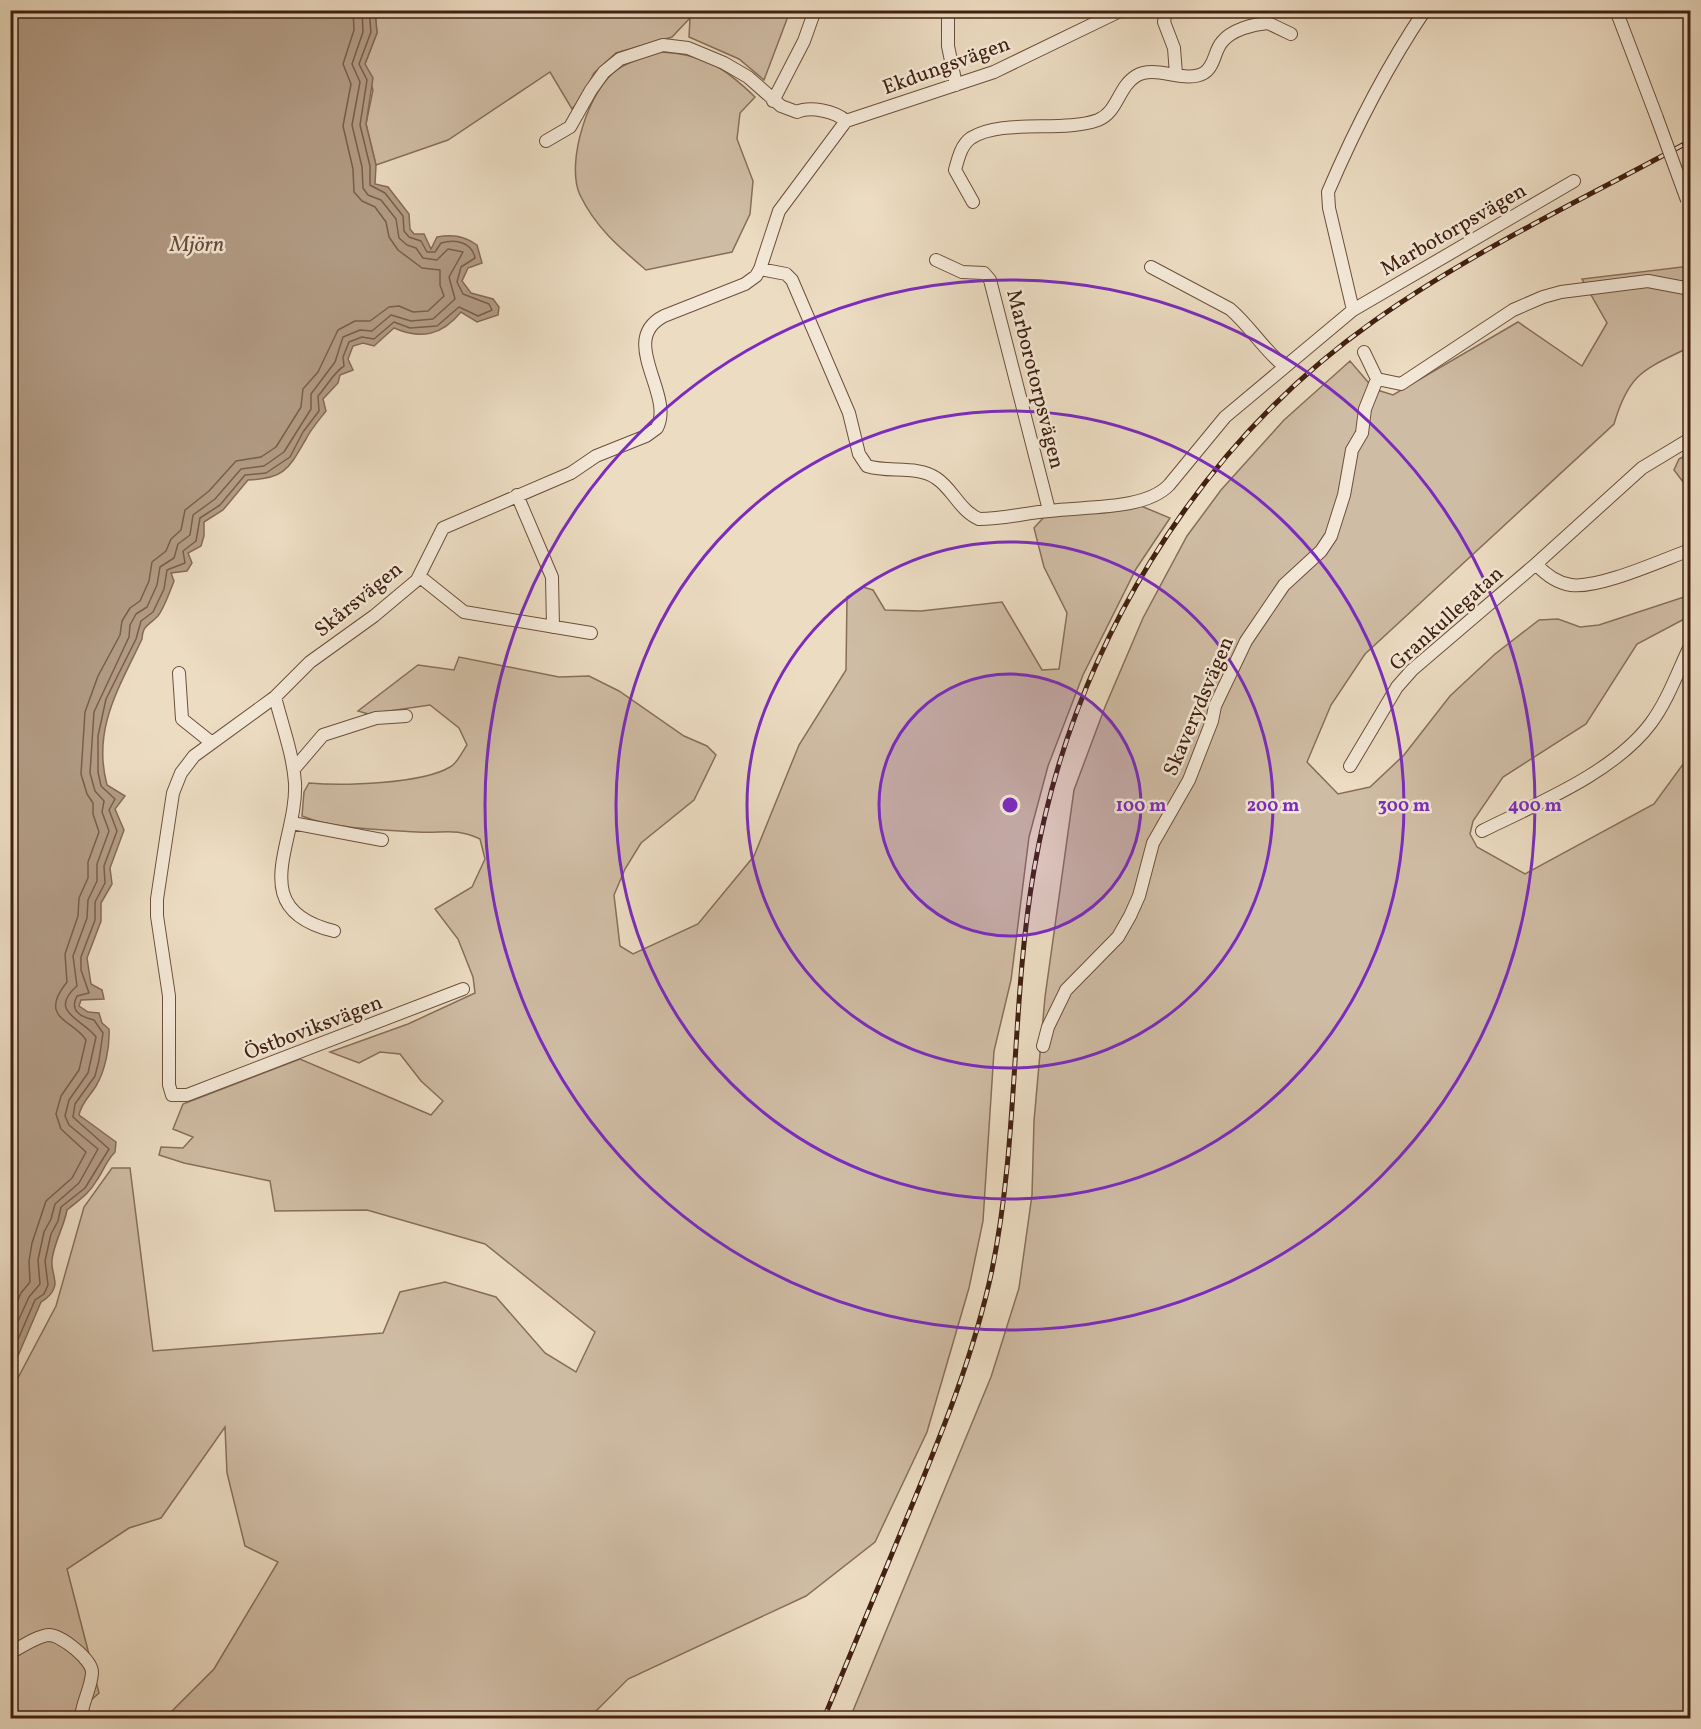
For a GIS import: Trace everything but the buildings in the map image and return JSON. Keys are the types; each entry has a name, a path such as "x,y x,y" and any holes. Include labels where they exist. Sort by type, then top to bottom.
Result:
{"street":[{"path":"773,101 804,41 815,10"},
{"path":"948,10 948,46 956,85"},
{"name":"Ekdungsvägen","path":"846,121 994,72 1122,10"},
{"path":"1166,10 1164,21 1174,48 1176,74"},
{"path":"1353,310 1329,208 1328,192 1381,84 1425,10"},
{"path":"1616,10 1689,205"},
{"path":"973,202 955,170 961,151 971,138 998,130 1089,123 1104,117 1112,110 1124,88 1136,76 1176,74 1197,76 1205,73 1211,66 1222,41 1235,32 1257,24 1268,23 1291,34"},
{"path":"546,141 570,127 604,72 620,59 663,45 688,48 724,63 748,77 773,101 797,112 802,110 826,112 846,121 779,211 760,269"},
{"name":"Marbotorpsvägen","path":"760,269 786,274 792,280 849,413 859,454 867,466 930,475 940,482 964,510 979,519 1120,504 1161,494 1225,417 1353,310 1574,181"},
{"name":"Marborotorpsvägen","path":"936,260 962,272 984,273 990,280 1049,510"},
{"path":"1151,267 1230,309 1240,317 1269,354 1284,366"},
{"name":"Skårsvägen","path":"176,1096 172,1095 169,1085 169,996 157,916 157,899 169,810 176,784 194,756 275,698 310,662 374,616 419,576 443,528 572,473 596,456 646,436 657,428 661,411 646,348 646,331 653,321 664,315 745,284 756,276 760,269"},
{"path":"1364,352 1377,379 1401,384 1513,310 1552,294 1648,281 1690,289"},
{"name":"Skaverydsvägen","path":"1043,1046 1048,1027 1066,990 1073,980 1118,937 1130,916 1139,896 1153,843 1184,790 1212,721 1215,706 1246,641 1284,585 1321,551 1331,536 1344,495 1352,450 1362,433 1365,409 1377,379"},
{"name":"Grankullegatan","path":"1350,766 1392,695 1412,670 1536,564 1642,468 1690,439"},
{"path":"517,495 552,577 553,627"},
{"path":"1536,564 1556,580 1582,585 1595,583 1690,550"},
{"path":"419,576 464,612 591,633"},
{"path":"1482,831 1580,780 1629,747 1651,723 1690,646"},
{"path":"179,673 182,719 212,743"},
{"path":"275,698 294,769 294,806 292,823 282,857 282,891 290,907 309,925 334,931"},
{"path":"294,769 324,735 376,718 406,716"},
{"path":"292,823 382,840"},
{"name":"Östboviksvägen","path":"176,1096 187,1095 298,1054 463,989"},
{"path":"10,1653 47,1635 55,1636 88,1658 92,1670 82,1704 81,1719"}],"shaded area":[{"path":"375,11 790,11 764,80 739,59 689,37 690,18 672,37 616,53 594,73 582,97 572,109 550,72 448,140 376,165 366,124 373,90 365,64 377,33"},
{"path":"661,52 689,56 713,64 755,97 740,113 737,139 753,181 750,214 732,252 646,270 617,245 586,207 576,181 576,164 582,127 589,109 607,79 628,64"},
{"path":"1690,266 1690,347 1641,374 1626,393 1614,424 1365,654 1331,705 1307,762 1338,794 1370,787 1404,755 1450,696 1495,654 1539,620 1558,619 1580,627 1599,625 1690,595 1690,616 1637,644 1586,724 1503,777 1473,821 1470,834 1477,847 1525,874 1654,804 1689,756 1690,697 1690,1718 850,1718 991,1377 1019,1288 1032,1195 1034,1121 1045,997 1074,790 1105,707 1143,618 1187,536 1221,490 1284,420 1350,361 1374,389 1393,395 1518,322 1582,366 1607,323 1582,279"},
{"path":"1690,453 1690,491 1674,470 1679,459"},
{"path":"1141,506 1170,518 1136,569 1083,675 1048,766 1029,837 1011,980 994,1051 983,1221 969,1288 927,1432 875,1542 806,1596 628,1679 589,1718 165,1718 214,1669 278,1562 245,1546 227,1473 225,1427 161,1518 129,1528 67,1569 99,1693 71,1718 11,1718 10,1393 56,1306 84,1207 112,1168 130,1168 153,1351 383,1333 400,1292 445,1282 496,1297 545,1353 576,1372 595,1332 485,1244 367,1210 275,1211 270,1181 184,1163 159,1155 161,1147 183,1148 193,1137 173,1129 183,1104 300,1059 431,1115 443,1101 421,1081 400,1054 380,1052 359,1063 330,1052 408,1024 475,993 473,977 458,939 435,909 472,887 485,859 480,839 455,832 417,832 343,826 302,816 304,792 309,783 361,784 421,777 437,773 453,765 467,745 459,728 430,705 368,714 358,711 418,665 454,670 459,657 559,677 589,676 619,691 684,736 707,746 716,755 694,800 641,843 625,869 614,895 620,946 633,954 698,924 754,856 799,745 846,670 847,597 863,587 873,590 885,610 921,611 1002,602 1042,670 1059,669 1067,613 1044,567 1034,528 1044,517"}],"water":[{"name":"Mjörn","path":"11,10 375,11 377,33 365,64 373,78 366,124 376,165 375,184 388,187 409,214 410,229 414,234 424,234 431,249 437,237 443,236 463,238 477,245 482,263 468,268 462,281 471,293 493,299 499,307 498,315 477,322 461,312 446,326 431,333 414,334 394,328 374,346 363,343 353,346 348,359 353,370 340,375 338,383 323,399 326,411 295,458 278,474 248,480 223,510 204,522 201,546 188,553 192,563 187,571 171,573 174,581 164,606 157,617 146,626 110,709 105,727 103,765 107,785 125,796 115,809 124,830 110,868 112,884 101,903 101,921 87,958 91,984 102,990 104,999 81,1000 79,1006 88,1012 99,1013 102,1023 109,1029 109,1043 102,1073 79,1115 116,1142 115,1152 91,1189 67,1210 52,1260 54,1287 50,1295 41,1302 11,1372"}],"railway":[{"path":"824,1718 944,1425 985,1302 1001,1220 1007,1170 1022,970 1034,870 1052,789 1077,711 1110,634 1150,562 1197,493 1250,430 1309,372 1374,321 1450,272 1529,226 1690,141"}]}
